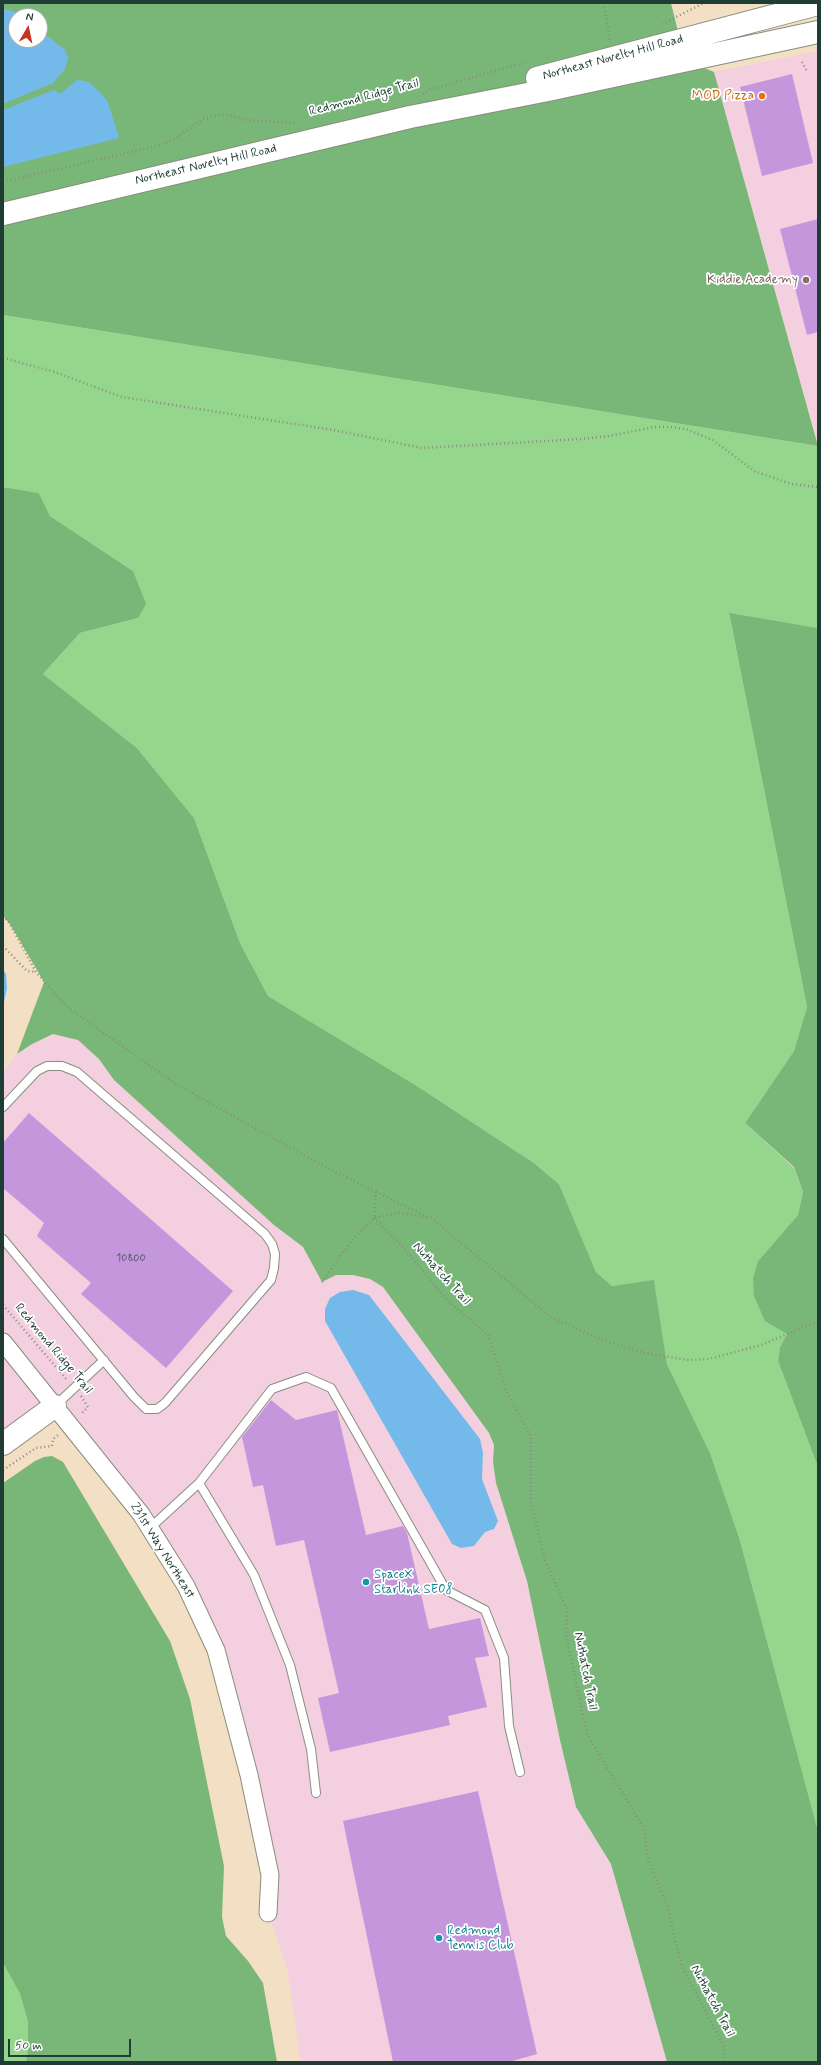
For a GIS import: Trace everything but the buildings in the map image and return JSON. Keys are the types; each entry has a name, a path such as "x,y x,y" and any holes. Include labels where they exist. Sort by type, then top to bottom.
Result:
{"main road":[{"name":"Northeast Novelty Hill Road","path":"410,117 517,84 818,4"},
{"name":"Northeast Novelty Hill Road","path":"3,214 410,117 548,90 818,32"},
{"path":"3,1444 55,1406"}],"street":[{"name":"231st Way Northeast","path":"3,1342 141,1514 186,1586 216,1650 249,1775 270,1875 268,1913"}],"lane":[{"path":"3,1107 37,1070 47,1066 62,1066 77,1072 264,1234 272,1244 275,1254 274,1268 271,1280 165,1403 157,1409 146,1409 134,1397 3,1240"},
{"path":"55,1406 104,1360"},
{"path":"150,1528 199,1483 272,1389 306,1377 331,1388 446,1590 485,1610 504,1658 509,1726 520,1772"},
{"path":"199,1483 254,1575 290,1665 311,1749 316,1792"}],"path":[{"path":"604,3 610,40"},
{"path":"657,26 704,3"},
{"path":"602,42 614,40"},
{"name":"Redmond Ridge Trail","path":"415,96 429,90 528,61"},
{"path":"802,62 807,71"},
{"name":"Redmond Ridge Trail","path":"3,182 160,145 173,140 203,119 218,115 229,115 246,120 299,123"},
{"path":"3,358 55,372 122,397 333,430 422,448 595,438 655,427 686,429 712,440 754,471 791,484 818,487"},
{"path":"3,916 10,924 36,972 66,1006 174,1083 316,1162 431,1218 552,1318 602,1340 644,1352 689,1360 709,1359 761,1345 818,1321"},
{"path":"3,946 27,971 36,972"},
{"path":"374,1218 376,1192"},
{"path":"322,1282 352,1240 374,1218 399,1213 431,1218"},
{"name":"Nuthatch Trail","path":"374,1218 397,1240 448,1301 488,1335 508,1395 531,1437 531,1502 546,1560 567,1610 566,1635 587,1734 644,1829 648,1858 668,1909 682,1967 725,2048 722,2062"},
{"name":"Redmond Ridge Trail","path":"3,1305 74,1388 88,1407"},
{"path":"3,1470 36,1448 52,1446"}],"shaded area":[{"path":"818,51 818,443 714,72"},
{"path":"53,1034 78,1039 99,1059 114,1080 274,1225 303,1247 315,1269 336,1275 353,1275 370,1279 383,1287 489,1433 494,1445 493,1462 496,1483 527,1581 560,1740 576,1807 611,1864 667,2062 301,2062 287,1968 268,1913 249,1775 186,1586 55,1406 3,1444 3,1073 17,1054 32,1044"}],"green space":[{"path":"3,3 671,3 685,60 714,72 818,446 3,315"},
{"path":"3,315 818,446 818,628 729,614 807,1007 794,1051 745,1123 794,1168 803,1192 798,1215 758,1261 787,1334 780,1347 778,1361 818,1467 818,1831 739,1537 710,1453 667,1364 654,1281 612,1286 596,1272 559,1184 534,1163 417,1086 268,996 240,943 194,818 137,748 43,674 80,633 138,618 133,571 50,516 39,493 3,487"},
{"path":"3,487 39,493 50,516 133,571 146,604 138,618 80,633 43,674 137,748 194,818 240,943 268,996 417,1086 534,1163 559,1184 596,1272 612,1286 654,1280 667,1364 710,1453 739,1537 818,1831 818,2062 667,2062 611,1864 576,1807 560,1740 527,1581 496,1483 493,1462 494,1445 489,1433 383,1287 370,1279 353,1275 336,1275 322,1282 303,1247 274,1225 114,1080 99,1059 78,1040 53,1034 32,1044 17,1054 44,982 10,924 3,916"},
{"path":"729,613 818,628 818,1467 778,1361 780,1347 787,1334 765,1321 754,1296 753,1279 758,1261 798,1215 803,1192 794,1167 745,1123 794,1051 807,1007"},
{"path":"52,1456 63,1462 170,1641 190,1699 224,1866 222,1917 226,1936 248,1961 263,1983 277,2062 26,2062 28,2049 28,2022 20,1994 3,1963 3,1483 35,1461 44,1457"},
{"path":"3,1963 20,1994 28,2022 28,2049 26,2062 3,2062"}],"water":[{"path":"3,9 8,10 8,48 48,48 48,36 65,50 68,58 65,69 53,83 3,104"},
{"path":"77,80 85,81 91,84 108,102 119,138 3,167 3,110 54,90 60,94"},
{"path":"3,969 6,974 7,988 3,1007"},
{"path":"353,1290 369,1295 480,1439 483,1453 482,1479 498,1521 494,1529 485,1532 474,1546 461,1548 452,1544 325,1321 325,1309 330,1298 340,1292"}],"place":[{"name":"MOD Pizza","path":"762,96"},
{"name":"Kiddie Academy","path":"806,280"},
{"name":"SpaceX Starlink SE08","path":"366,1582"},
{"name":"Redmond Tennis Club","path":"439,1938"}]}
